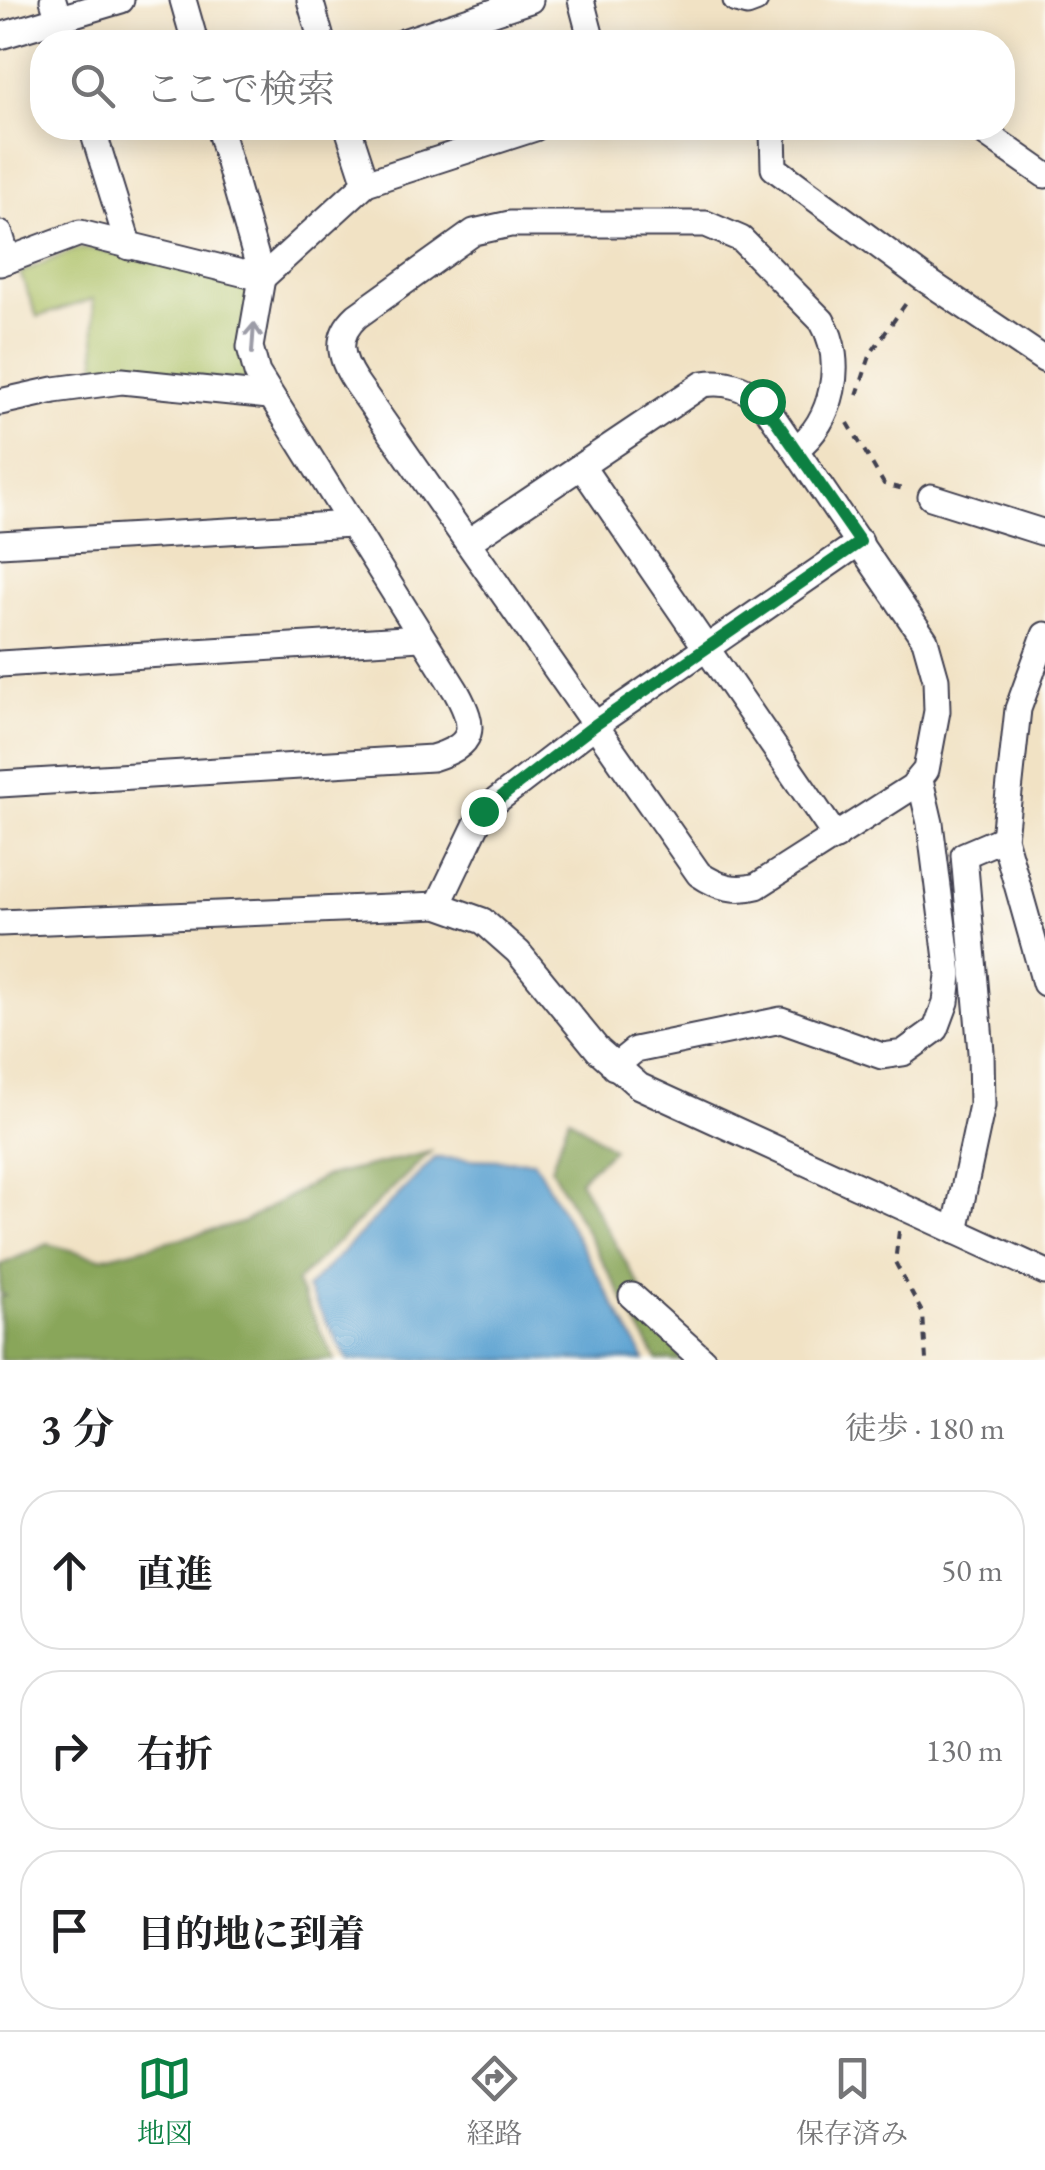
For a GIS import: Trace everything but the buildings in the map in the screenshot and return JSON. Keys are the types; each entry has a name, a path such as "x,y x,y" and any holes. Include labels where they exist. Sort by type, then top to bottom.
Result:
{"street":[{"path":"0,36 121,0"},
{"path":"183,0 192,30"},
{"path":"310,0 319,30"},
{"path":"439,30 530,0"},
{"path":"582,0 589,30"},
{"path":"736,0 755,0"},
{"path":"96,140 129,247"},
{"path":"0,784 432,758 455,751 467,740 467,712 256,373 250,348 262,278 222,140"},
{"path":"352,140 366,183"},
{"path":"262,278 366,183 498,140"},
{"path":"773,140 774,168 923,278 1045,360"},
{"path":"995,140 1045,175"},
{"path":"468,542 687,393 718,382 734,385 762,401 922,633 936,679 937,711 926,770 920,780 757,886 738,889 716,885 699,874 355,381 340,351 342,335 357,316 474,232 510,224 706,224 740,238 828,331 834,366 828,403 810,438 796,449"},
{"path":"3,252 80,233 262,278"},
{"path":"0,402 122,380 268,396"},
{"path":"582,466 836,836"},
{"path":"931,497 1045,533"},
{"path":"0,544 351,524"},
{"path":"438,905 483,811 595,725 860,542"},
{"path":"1045,635 1018,709 1004,838 1037,926 1045,983"},
{"path":"0,664 420,638"},
{"path":"614,1067 635,1050 781,1020 882,1056 903,1053 936,1028 946,1002 949,974 930,823 920,780"},
{"path":"955,1231 982,1105 964,855 1004,838"},
{"path":"0,923 438,905 483,920 518,952 614,1067 638,1086 1045,1272"},
{"path":"632,1296 703,1360"}],"path":[{"path":"923,278 871,353 847,425 884,484 931,497"},
{"path":"902,1207 895,1262 923,1314 926,1360"}],"green space":[{"path":"76,249 96,249 253,284 249,381 97,374 93,299 37,317 20,273"},
{"path":"569,1117 613,1149 579,1180 682,1360 657,1360 551,1168"},
{"path":"430,1152 296,1282 335,1360 0,1360 0,1297 5,1296 0,1292 0,1265 48,1244 101,1258 242,1223 323,1177"}],"water":[{"path":"435,1158 534,1161 645,1360 348,1360 307,1288"}],"route":[{"path":"483,811 595,725 860,542 762,401"}]}
